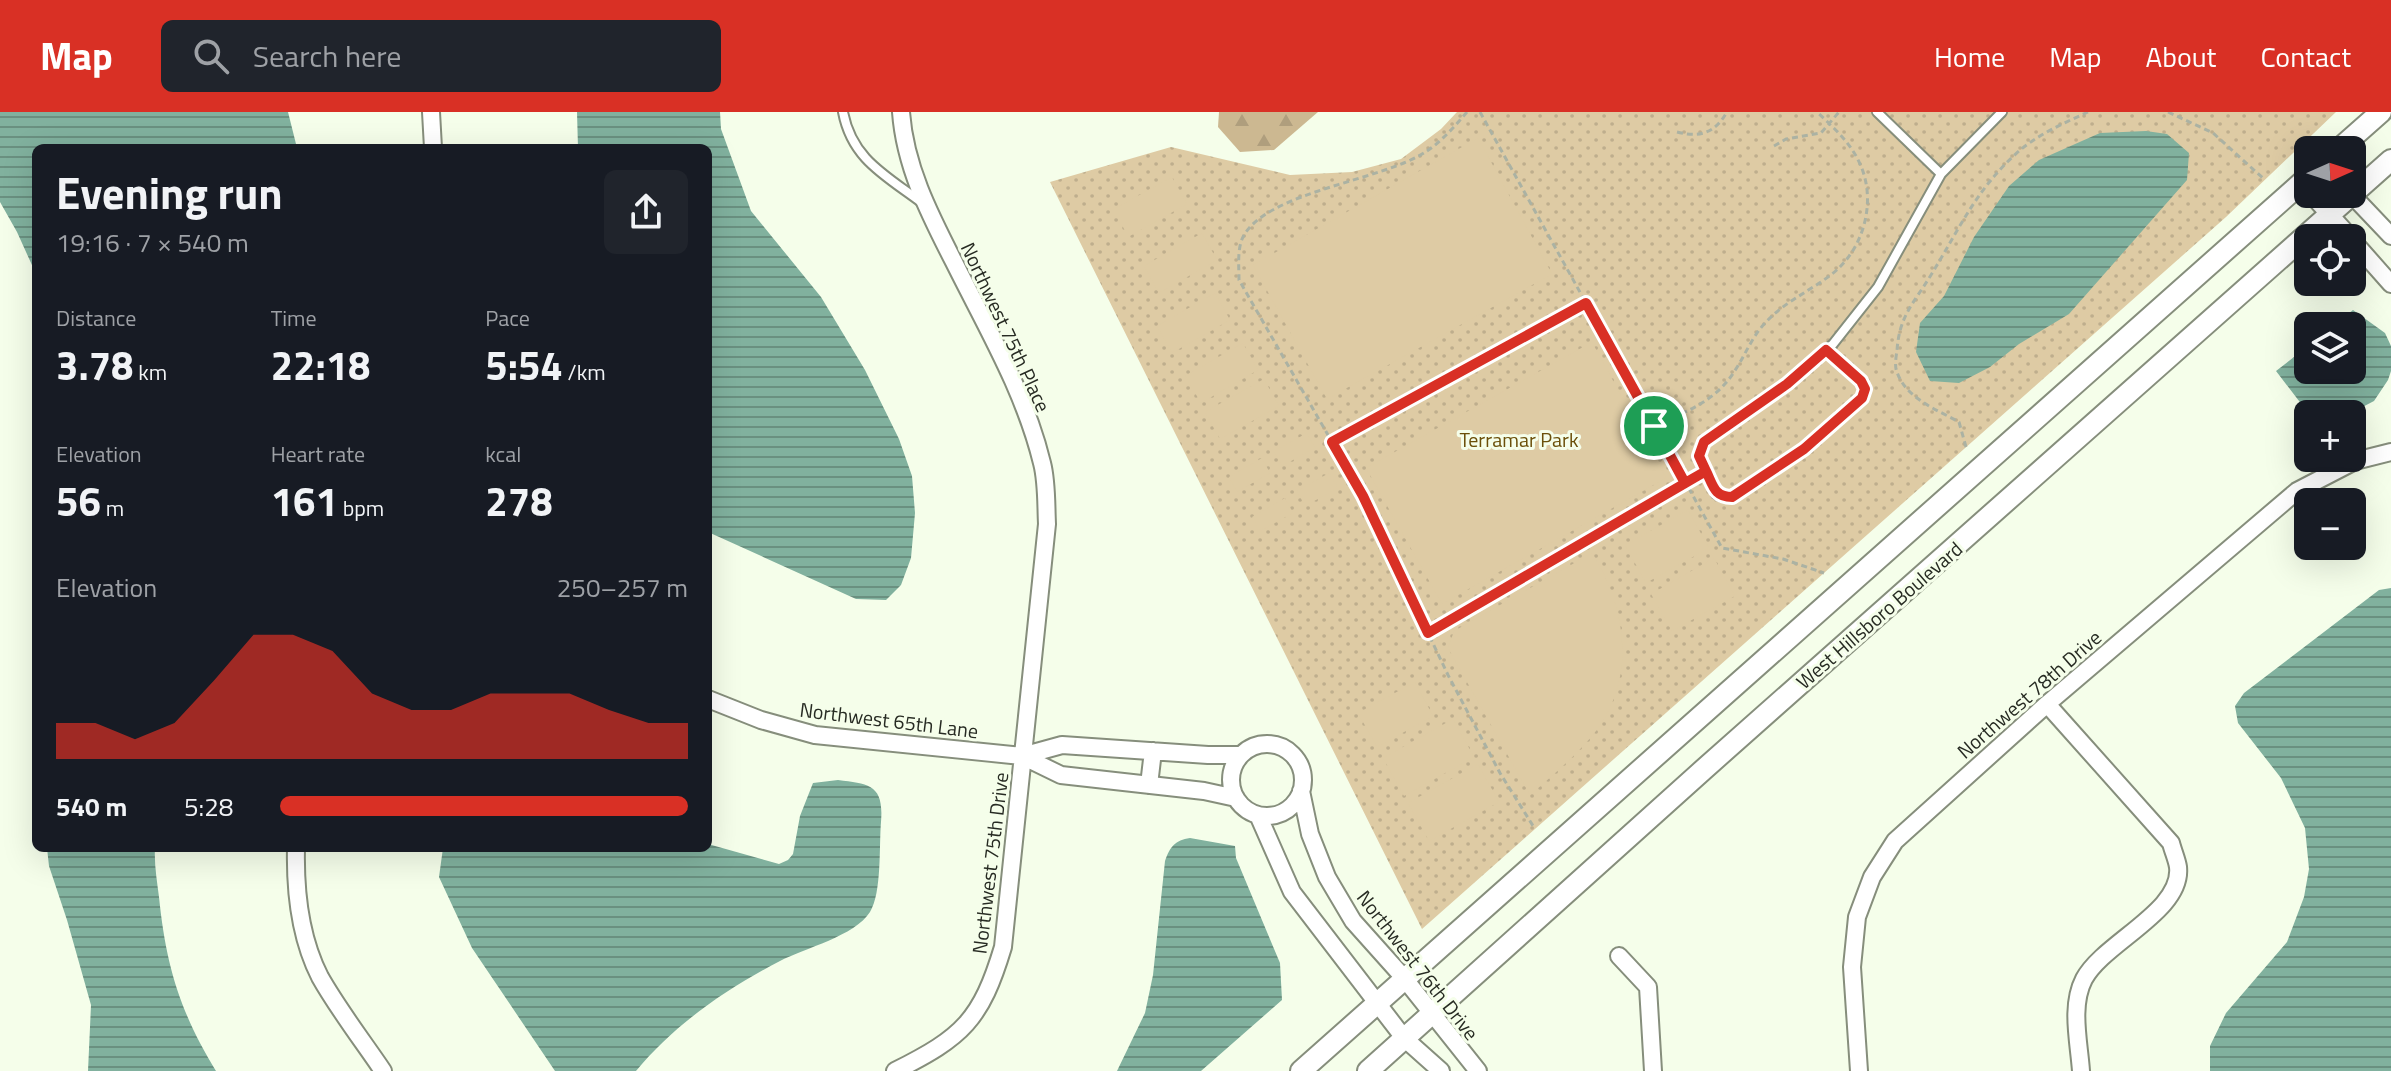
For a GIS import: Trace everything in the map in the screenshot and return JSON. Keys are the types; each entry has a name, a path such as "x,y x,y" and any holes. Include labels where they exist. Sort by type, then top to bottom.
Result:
{"street":[{"path":"431,112 433,144"},
{"name":"Northwest 75th Place","path":"901,112 903,136 919,189 1010,373 1043,465 1047,524 1022,756"},
{"path":"2354,136 2381,112"},
{"name":"West Hillsboro Boulevard","path":"2366,182 2391,160"},
{"path":"1301,1071 2294,197"},
{"path":"2324,208 2338,224"},
{"name":"West Hillsboro Boulevard","path":"1368,1071 2337,208"},
{"path":"2365,208 2391,236"},
{"path":"2366,256 2391,284"},
{"name":"Northwest 78th Drive","path":"1859,1071 1852,967 1857,917 1872,877 1895,841 2047,704 2297,491 2355,461 2391,452"},
{"name":"Northwest 65th Lane","path":"712,701 761,720 815,735 1022,756"},
{"path":"2047,704 2171,843 2179,870 2168,901 2099,959 2084,979 2076,1005 2081,1071"},
{"path":"1262,744 1285,749 1300,767 1301,791 1296,801 1279,814 1258,815 1236,798 1231,776 1234,764 1241,755 1262,744"},
{"path":"1022,756 1062,745 1241,755"},
{"path":"1149,785 1153,751"},
{"path":"1022,756 1061,775 1236,798"},
{"name":"Northwest 75th Drive","path":"895,1071 938,1050 970,1022 992,985 1003,947 1022,756"},
{"name":"Northwest 76th Drive","path":"1301,791 1310,834 1327,877 1353,921 1404,978 1478,1071"},
{"path":"1258,815 1292,892 1404,1038 1441,1071"},
{"path":"296,852 295,886 303,928 319,975 383,1071"},
{"path":"1619,956 1648,987 1653,1071"}],"lane":[{"path":"843,112 846,128 863,158 927,207"},
{"path":"1877,112 1941,174"},
{"path":"1826,350 1861,381 1865,389 1862,398 1804,449 1732,497 1716,494 1699,456 1704,442 1787,384 1826,350 1878,287 1941,174 2002,112"}],"path":[{"path":"1467,112 1427,151 1403,163 1275,208 1252,224 1242,240 1239,280 1363,496 1428,633 1500,773 1535,829"},
{"path":"1480,112 1722,548 1783,559 1824,573"},
{"path":"1677,132 1693,137 1711,133 1727,112"},
{"path":"1654,426 1701,405 1719,392 1734,372 1753,335 1790,300 1831,275 1857,245 1866,221 1867,191 1861,166 1848,144 1817,112"},
{"path":"1774,146 1786,139 1821,133 1839,112"},
{"path":"1966,447 1959,422 1921,403 1906,388 1895,368 1898,330 1905,313 1931,275 1968,209 1999,170 2043,133 2088,112"},
{"path":"2168,112 2213,133 2265,180"},
{"path":"1332,442 1586,303"},
{"path":"1428,633 1706,471"}],"green space":[{"path":"1219,112 1318,112 1274,150 1240,152 1218,127"},
{"name":"Terramar Park","path":"1457,112 2336,112 2311,136 2294,136 2294,152 2226,217 1422,929 1050,182 1171,147 1290,175 1352,172 1401,159 1441,129"},
{"path":"1478,138 1552,274 1327,399 1253,265"},
{"path":"1172,177 1187,204 1128,237 1114,209"},
{"path":"1202,233 1217,260 1159,293 1144,266"},
{"path":"1215,293 1230,320 1172,353 1157,326"},
{"path":"1592,342 1666,478 1442,604 1366,468"},
{"path":"1243,343 1258,370 1201,403 1185,376"},
{"path":"1264,379 1279,406 1220,439 1205,412"},
{"path":"1307,433 1315,448 1282,466 1274,451"},
{"path":"1262,458 1270,473 1237,492 1229,477"},
{"path":"1329,473 1338,488 1305,506 1297,491"},
{"path":"1285,498 1293,513 1260,531 1252,517"},
{"path":"1688,510 1709,548 1646,583 1625,545"},
{"path":"1592,553 1604,574 1619,618 1622,665 1617,688 1609,710 1596,731 1573,757 1530,795 1448,648 1454,631"},
{"path":"1714,558 1735,596 1672,631 1651,594"},
{"path":"1415,682 1433,716 1377,747 1358,713"},
{"path":"1453,719 1474,757 1404,796 1383,758"},
{"path":"1478,764 1499,802 1429,841 1408,803"}],"shaded area":[{"path":"0,112 288,112 296,144 32,144 32,265 0,202"},
{"path":"577,112 720,112 721,129 751,211 821,297 865,370 899,439 912,476 915,513 911,558 901,585 886,600 856,599 712,534 712,144 578,144"},
{"path":"2146,131 2167,134 2189,153 2187,180 2069,314 2019,344 1990,367 1959,383 1930,381 1916,352 1920,323 1944,296 1974,237 2009,186 2039,160 2100,133"},
{"path":"2366,319 2385,333 2391,346 2388,380 2374,401 2366,405 2366,400 2298,400 2276,371 2294,357 2294,384 2366,384"},
{"path":"2391,588 2391,1071 2210,1071 2210,1046 2226,1013 2287,942 2304,897 2309,869 2305,828 2281,778 2238,723 2235,706 2244,693 2379,590"},
{"path":"838,780 859,783 873,789 880,800 878,881 874,904 863,920 842,935 780,961 740,983 684,1023 636,1071 555,1071 472,948 439,877 442,852 712,852 712,845 779,864 793,854 800,816 813,783"},
{"path":"1190,838 1235,846 1236,858 1280,963 1282,1000 1201,1071 1117,1071 1145,1013 1153,975 1165,861 1174,845"},
{"path":"47,852 155,852 162,922 171,967 193,1029 216,1071 88,1071 91,1005"}],"route":[{"path":"1654,426 1586,303 1332,442 1363,496 1428,633 1706,471 1716,494 1732,497 1804,449 1862,398 1865,389 1861,381 1826,350 1787,384 1704,442 1699,456 1706,471 1685,483 1654,426"}]}
